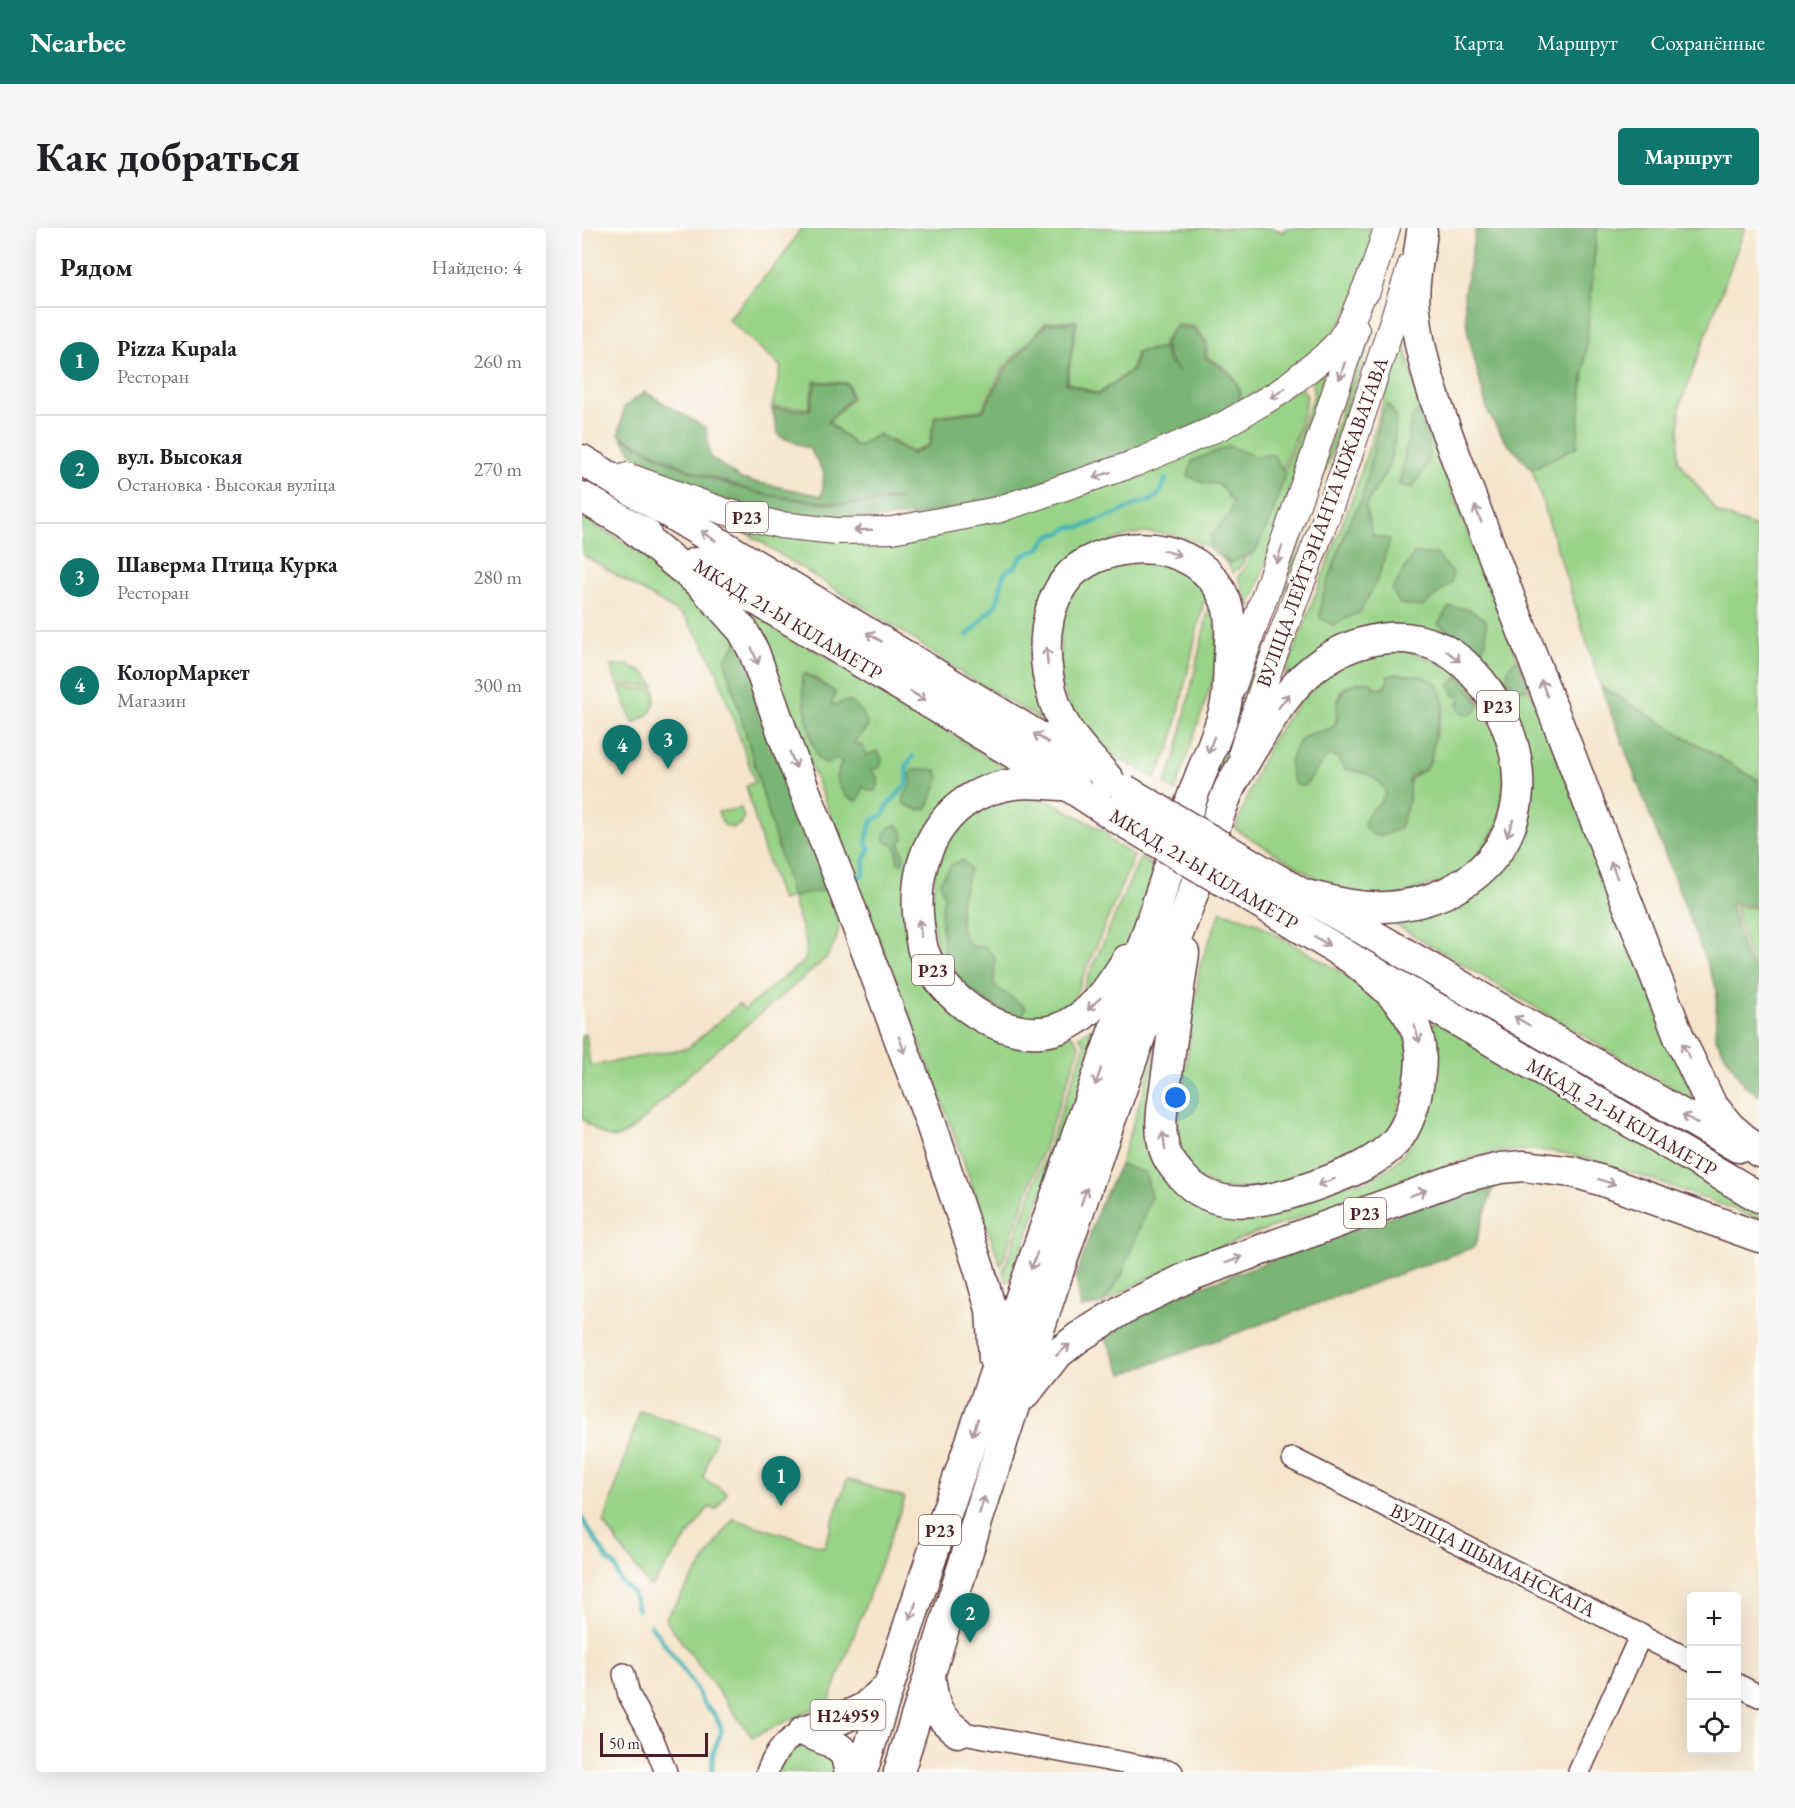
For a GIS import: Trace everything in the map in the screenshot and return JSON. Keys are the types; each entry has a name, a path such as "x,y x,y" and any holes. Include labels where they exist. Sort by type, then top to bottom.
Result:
{"highway":[{"name":"Р23","path":"1423,230 1414,308 1420,346 1461,471 1679,1037 1712,1104 1729,1126 1759,1152"},
{"name":"МКАД, 21-Ы КІЛАМЕТР","path":"582,459 1117,795 1306,895 1759,1159"},
{"path":"582,497 640,531"},
{"name":"Р23","path":"640,531 702,585 743,631 754,652 789,751 849,902 929,1118 991,1310 994,1371"},
{"name":"МКАД, 21-Ы КІЛАМЕТР","path":"640,531 1067,786 1117,795 1257,901 1759,1197"},
{"name":"Р23","path":"1117,795 1067,730 1056,705 1049,676 1047,625 1052,606 1060,589 1079,567 1113,552 1137,549 1158,549 1175,553 1201,567 1220,591 1228,610 1231,629 1226,706"},
{"name":"Р23","path":"1231,786 1269,720 1296,686 1311,670 1335,653 1361,643 1394,637 1422,640 1448,652 1470,670 1486,688 1499,708 1510,734 1517,764 1520,793 1507,837 1493,858 1474,877 1448,891 1418,902 1389,908 1363,908 1306,895"},
{"name":"ВУЛІЦА ЛЕЙТЭНАНТА КІЖАВАТАВА","path":"1152,922 1197,784 1226,706"},
{"name":"Р23","path":"1067,786 1029,783 1002,786 974,796 952,812 938,828 928,847 920,873 917,899 923,949 931,968 946,987 969,1008 991,1023 1009,1030 1034,1032 1057,1029 1090,1009 1108,991 1152,922"},
{"name":"ВУЛІЦА ЛЕЙТЭНАНТА КІЖАВАТАВА","path":"1194,890 1231,786"},
{"name":"Р23","path":"1194,890 1173,1027 1162,1133 1164,1149 1169,1161 1185,1180 1200,1192 1219,1199 1261,1202 1346,1174 1376,1160 1397,1140 1409,1118 1418,1088 1421,1059 1419,1036 1412,1020 1399,1001 1352,959"},
{"name":"Р23","path":"902,1768 929,1673 1011,1410 1119,1094 1194,890"},
{"name":"Р23","path":"862,1772 887,1688 994,1371 1152,922"},
{"name":"Р23","path":"1011,1410 1056,1355 1079,1337 1127,1307 1165,1287 1192,1275 1459,1178 1501,1168 1524,1166 1573,1172 1759,1237"},
{"path":"929,1673 935,1709 945,1722 958,1732"},
{"name":"Н24959","path":"804,1731 843,1718 864,1708 887,1688"},
{"name":"Н24959","path":"804,1731 831,1742 845,1753 850,1772"},
{"path":"902,1768 926,1742 941,1734 958,1732"}],"main road":[{"name":"ВУЛІЦА ЛЕЙТЭНАНТА КІЖАВАТАВА","path":"1226,706 1316,450 1387,228"},
{"name":"ВУЛІЦА ЛЕЙТЭНАНТА КІЖАВАТАВА","path":"1231,786 1269,669 1348,459 1399,296 1423,230"},
{"path":"1371,275 1386,295 1399,296"},
{"name":"Р23","path":"582,459 723,512 780,525 836,531 892,530 997,510 1147,459 1222,426 1280,392 1338,344 1350,324 1371,275"},
{"path":"1359,318 1370,318 1388,334"}],"street":[{"name":"ВУЛІЦА ШЫМАНСКАГА","path":"1293,1459 1687,1658"},
{"path":"1579,1772 1641,1634"},
{"path":"624,1674 629,1695 652,1737 666,1772"},
{"path":"1741,1686 1759,1696"},
{"name":"Н24959","path":"767,1772 778,1751 795,1735 804,1731"},
{"path":"958,1732 1172,1772"}],"green space":[{"path":"801,228 1271,228 1284,232 1285,228 1378,228 1358,288 1341,323 1303,362 1242,401 1235,379 1227,369 1207,357 1207,342 1193,326 1175,325 1163,343 1164,347 1136,352 1132,369 1098,394 1067,382 1077,321 1046,323 1003,369 982,410 935,416 929,445 912,452 879,434 857,446 829,422 852,398 848,383 814,381 809,408 772,407 781,367 728,319 783,256"},
{"path":"1476,228 1597,228 1577,446 1532,469 1505,441 1488,412 1473,355 1467,328 1464,293"},
{"path":"1597,228 1745,228 1680,406 1678,460 1718,513 1759,528 1759,781 1601,687 1532,469 1577,446"},
{"path":"1076,322 1066,383 1098,395 1133,370 1137,353 1164,348 1168,361 1179,371 1170,361 1164,343 1175,327 1192,328 1205,342 1205,358 1220,366 1232,377 1239,391 1236,407 1138,450 981,503 923,514 867,520 815,518 772,512 703,495 633,454 621,437 687,470 753,491 687,469 619,435 624,407 645,392 706,428 710,457 741,479 822,496 824,473 810,449 779,436 772,409 810,410 815,382 847,384 850,398 828,422 857,447 878,435 912,454 930,445 935,417 983,411 1005,370 1046,324","holes":["777,496 840,504 821,503","901,498 876,503 843,504"]},
{"path":"1369,328 1374,330 1210,808 1204,805 1284,581"},
{"path":"1403,339 1441,461 1518,659 1508,669 1508,676 1512,686 1524,690 1529,688 1694,1101 1391,922 1441,908 1530,777 1435,631 1285,675 1357,485","holes":["1381,416 1396,416 1395,438 1388,468 1365,506 1373,536 1389,539 1379,576 1333,625 1320,617 1321,601 1349,522 1362,499"]},
{"path":"1325,371 1295,480 1250,607 1238,576 1245,568 1303,424 1314,394 1312,381"},
{"path":"1302,388 1307,396 1300,425 1242,565 1233,573 1214,551 1200,544 1168,534 1151,533 1136,534 1115,540 1065,570 1046,719 1043,721 969,678 906,634 745,532 746,530 841,541"},
{"path":"1388,404 1396,416 1395,438 1388,468 1365,506 1373,536 1390,539 1379,576 1360,612 1333,625 1320,618 1321,601 1349,522 1362,499 1381,416"},
{"path":"1421,408 1429,450 1426,467 1412,488 1399,485 1412,417"},
{"path":"1229,446 1254,456 1273,455 1285,473 1272,516 1255,552 1230,563 1210,549 1212,534 1229,516 1233,502 1219,484 1203,483 1188,476 1192,461"},
{"path":"582,517 678,575 740,637 725,661 792,896 829,889 839,924 836,940 826,958 685,1078 638,1124 616,1137 600,1133 582,1118 582,1035 586,1034 590,1066 688,1048 739,1004 744,1010 805,960 806,944 792,897 781,900 746,786 755,782 716,669 701,640 684,616 582,554"},
{"path":"1414,554 1436,554 1453,574 1451,583 1422,607 1400,604 1392,590"},
{"path":"1133,559 1178,564 1212,597 1203,604 1171,746 1155,778 1107,752 1090,739 1076,722 1060,683 1061,607 1083,579 1097,571"},
{"path":"1214,603 1218,665 1175,791 1165,784 1176,755 1209,607"},
{"path":"1449,607 1469,609 1486,620 1486,641 1481,652 1438,624"},
{"path":"754,613 1005,767 1006,773 926,832 933,986 1073,1036 1080,1046 1001,1266 934,1079 757,628","holes":["805,674 822,682 835,697 831,704 835,705 856,740 852,745 865,750 870,770 878,778 878,786 874,791 836,777 842,763 812,743 803,692","910,775 939,779 927,808 918,810 904,804 904,796 912,784"]},
{"path":"740,637 830,889 792,897 725,660"},
{"path":"1396,645 1464,673 1507,755 1499,826 1464,874 1384,900 1328,885 1235,829 1273,738 1299,702 1338,665","holes":["1388,681 1444,706 1425,770 1410,781 1409,800 1372,810 1381,804 1386,792 1378,781 1364,773 1345,769 1338,758 1329,755 1319,763 1307,736 1328,730 1334,725 1340,692 1350,685 1383,688"]},
{"path":"1518,659 1529,688 1516,688 1509,680 1509,669"},
{"path":"628,665 646,674 655,687 617,684 611,666"},
{"path":"805,674 835,692 831,704 852,703 866,720 868,726 853,744 863,745 866,756 876,751 882,760 880,767 871,770 878,778 878,786 875,791 863,786 858,801 846,796 841,790 836,777 842,762 836,759 828,764 818,759 805,708 802,676"},
{"path":"1397,674 1421,676 1435,682 1440,689 1444,706 1435,732 1431,760 1425,770 1411,776 1409,781 1409,800 1400,828 1380,836 1372,834 1364,825 1368,815 1386,792 1373,777 1345,769 1338,758 1329,755 1305,786 1296,785 1290,765 1293,752 1301,740 1311,733 1328,730 1335,726 1338,701 1347,687 1369,681 1375,688 1383,688 1388,681 1388,676"},
{"path":"1459,676 1479,704 1477,710 1471,714 1462,713 1458,705 1461,697 1453,694 1450,684"},
{"path":"619,687 655,690 655,702 648,715 633,723"},
{"path":"1601,687 1759,781 1759,906 1731,903 1746,958 1759,973 1759,1096 1743,1084 1715,1037 1717,990"},
{"path":"912,770 937,770 939,779 927,808 918,810 904,804 904,796 912,784 910,775"},
{"path":"1026,796 1050,801 1109,834 1108,839 1134,856 1072,1003 1070,1015 1059,1020 1003,1016 960,985 938,952 931,915 935,871 951,833 976,811 1004,799"},
{"path":"741,808 744,818 741,824 732,828 724,825 718,812"},
{"path":"897,825 903,831 904,838 900,843 904,856 902,864 897,862 897,849 886,842 884,836 890,827"},
{"path":"1140,858 1157,868 1128,954 1076,1005"},
{"path":"962,860 970,869 960,905 961,930 970,946 985,947 995,958 994,985 1026,1008 1021,1017 1005,1013 966,987 945,959 941,916 944,896 940,882 951,865"},
{"path":"1735,906 1759,908 1759,969 1749,957"},
{"path":"1221,911 1254,922 1352,978 1385,1004 1406,1029 1411,1065 1393,1127 1373,1149 1258,1190 1218,1189 1191,1174 1174,1148 1200,964"},
{"path":"1172,1000 1157,1106 1188,1191 1364,1182 1386,1170 1409,1147 1429,1104 1435,1073 1430,1026 1438,1021 1749,1204 1759,1213 1759,1219 1669,1185 1572,1155 1530,1150 1494,1153 1453,1164 1237,1240 1168,1269 1102,1304 1122,1275 1146,1173 1120,1165"},
{"path":"1094,1027 1100,1031 1012,1278 1007,1283 1003,1272 1085,1045 1079,1036"},
{"path":"1120,1165 1146,1173 1151,1197 1122,1275 1102,1304 1081,1308 1076,1277 1099,1208"},
{"path":"1497,1177 1474,1247 1123,1374 1104,1335 1151,1305"},
{"path":"640,1411 716,1435 703,1478 727,1493 716,1510 709,1507 652,1586 648,1585 604,1523"},
{"path":"847,1479 905,1498 829,1702 752,1737 665,1619 733,1519 824,1547"},
{"path":"806,1740 846,1772 775,1772 784,1755"}],"waterway":[{"path":"967,635 994,607 999,596 1002,578 1009,569 1015,567 1022,556 1040,548 1045,540 1069,527 1081,527 1139,503 1152,500 1160,493 1166,479"},
{"path":"859,878 864,872 864,860 870,848 866,844 869,829 873,820 883,815 888,805 908,783 906,767 913,756"},
{"path":"582,1519 608,1560 616,1567 620,1581 633,1593 638,1610"},
{"path":"651,1625 688,1676 702,1702 715,1715 721,1727 713,1753 712,1772"}],"place":[{"name":"Шаверма Птица Курка","path":"668,769"},
{"name":"КолорМаркет","path":"622,775"},
{"name":"Pizza Kupala","path":"781,1506"},
{"name":"вул. Высокая","path":"970,1643"}]}
